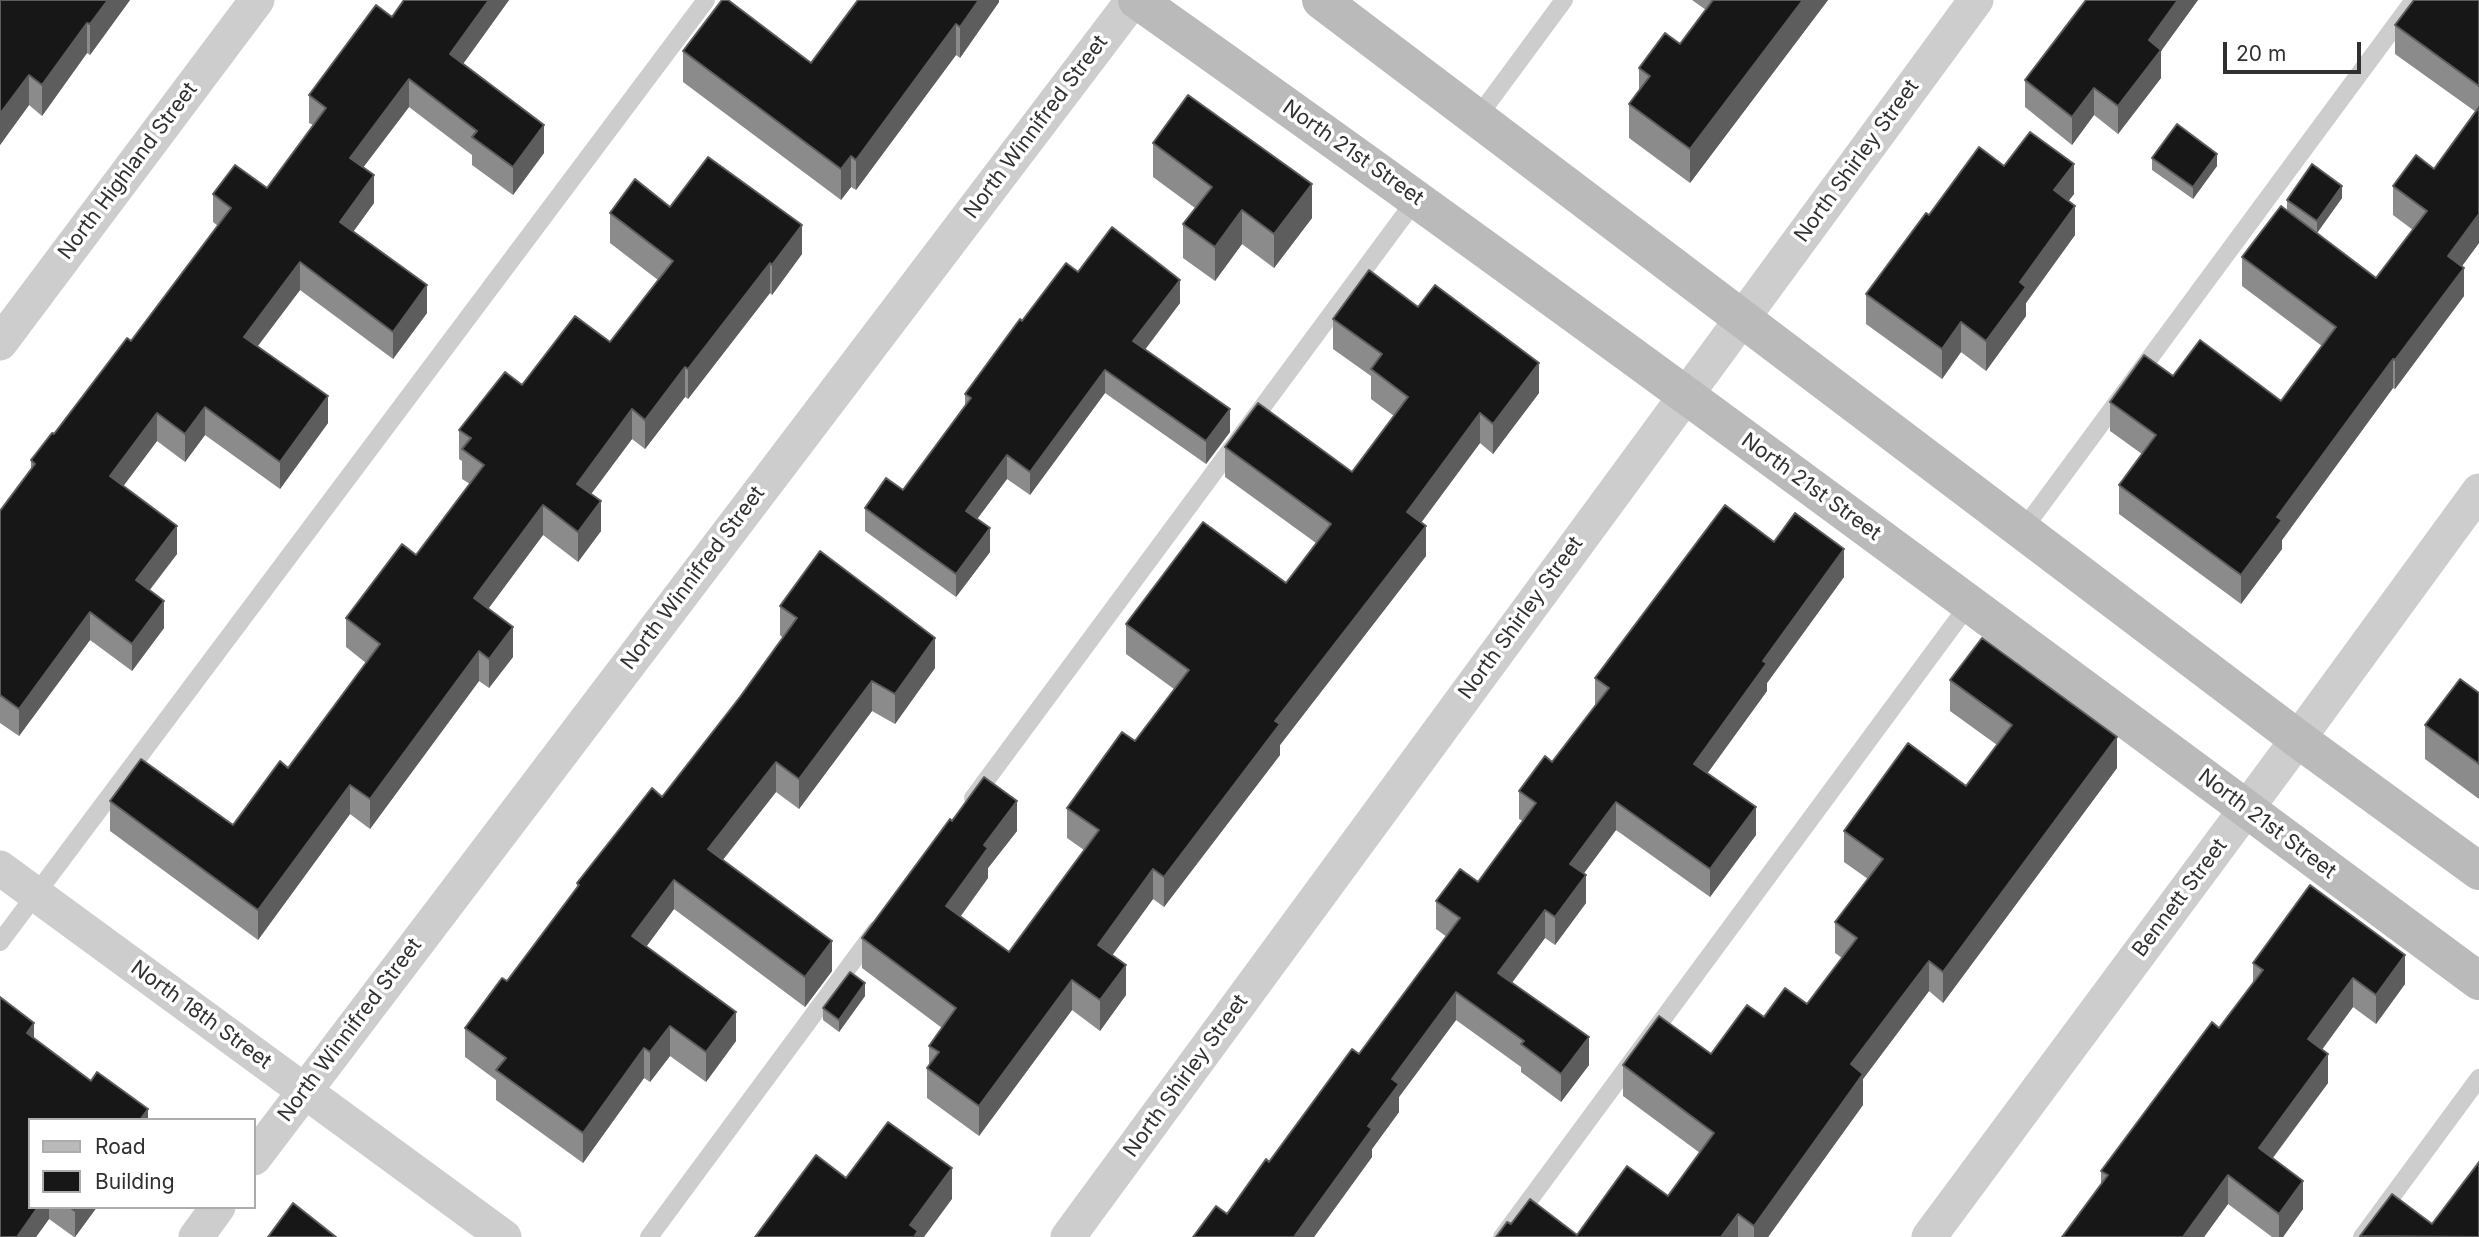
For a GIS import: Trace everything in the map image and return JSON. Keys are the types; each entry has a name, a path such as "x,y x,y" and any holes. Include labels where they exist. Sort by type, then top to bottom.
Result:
{"main road":[{"name":"North 21st Street","path":"1135,0 1417,198 1686,394 2479,981"},
{"path":"1321,0 2298,739 2479,871"}],"street":[{"name":"North Highland Street","path":"0,343 257,0"},
{"name":"North Winnifred Street","path":"256,1155 1135,0"},
{"name":"North Shirley Street","path":"1068,1237 1976,0"},
{"name":"Bennett Street","path":"1929,1237 2479,491"},
{"name":"North 18th Street","path":"0,868 504,1237"},
{"path":"196,1237 217,1209"}],"lane":[{"path":"0,943 706,0"},
{"path":"1477,118 1564,0"},
{"path":"2022,531 2414,0"},
{"path":"963,813 1417,198"},
{"path":"1502,1237 1969,604"},
{"path":"649,1237 888,913"},
{"path":"2362,1237 2479,1078"}],"building":[{"path":"0,0 108,0 90,24 87,23 42,85 29,75 0,114"},
{"path":"404,0 489,0 450,54 544,125 513,167 472,137 477,131 409,79 350,158 374,175 340,222 427,285 393,332 300,262 244,337 328,396 280,462 205,407 185,434 157,413 110,476 177,526 136,580 164,601 132,644 90,612 19,709 0,695 0,511 35,464 31,460 127,338 131,341 231,208 213,194 235,165 267,188 326,108 309,95 376,5 392,17"},
{"path":"722,0 728,0 811,63 858,0 979,0 960,27 956,24 856,160 851,156 841,169 683,51"},
{"path":"1713,0 1803,0 1690,149 1629,104 1650,76 1639,68 1665,33 1680,44"},
{"path":"2086,0 2178,0 2149,40 2161,50 2118,106 2094,88 2072,117 2025,80"},
{"path":"2414,0 2479,0 2479,86 2395,25"},
{"path":"1188,95 1312,184 1274,234 1242,210 1215,247 1183,224 1212,187 1153,143"},
{"path":"2479,107 2479,214 2448,256 2464,268 2395,360 2393,359 2277,517 2282,520 2241,575 2119,485 2156,435 2110,402 2144,355 2173,376 2200,340 2281,401 2336,327 2242,257 2281,206 2376,278 2427,211 2393,186 2416,155 2434,169"},
{"path":"2177,124 2217,154 2193,187 2152,158"},
{"path":"2030,132 2074,164 2054,190 2075,206 2020,282 2026,287 1986,341 1961,322 1942,349 1866,294 1979,147 2004,166"},
{"path":"708,157 802,225 645,420 632,409 577,484 601,501 578,532 543,505 474,598 513,627 489,659 479,651 370,799 350,785 258,910 110,801 141,759 233,825 280,761 288,768 380,644 346,618 402,544 416,555 484,465 462,449 471,438 459,430 505,372 522,385 575,316 610,342 673,261 610,213 635,179 670,207"},
{"path":"2312,164 2342,186 2317,221 2287,200"},
{"path":"1112,227 1180,280 1133,341 1230,409 1206,441 1105,370 1030,472 1007,455 966,511 990,528 956,574 865,508 886,478 903,490 971,398 965,394 1020,319 1022,321 1066,263 1078,272"},
{"path":"1369,270 1418,307 1435,285 1539,363 1493,424 1480,413 1407,512 1426,526 1275,721 1280,724 1164,877 1153,869 1098,945 1126,965 1100,1000 1072,980 979,1106 927,1068 939,1052 929,1046 956,1008 862,938 984,777 1017,801 984,845 988,848 946,906 1009,952 1099,830 1067,808 1122,732 1135,741 1189,670 1126,624 1203,522 1286,583 1331,524 1225,447 1258,403 1352,472 1408,397 1371,369 1382,354 1333,319"},
{"path":"1725,505 1774,542 1795,513 1844,549 1763,661 1767,663 1694,764 1756,807 1710,869 1616,802 1570,864 1586,875 1555,917 1545,910 1498,973 1589,1037 1561,1074 1521,1044 1524,1041 1456,992 1392,1079 1399,1084 1368,1126 1372,1129 1294,1237 1193,1237 1216,1206 1227,1214 1266,1159 1269,1162 1352,1049 1359,1054 1460,918 1436,901 1460,869 1478,882 1536,803 1519,791 1545,756 1552,762 1609,688 1595,678"},
{"path":"820,551 935,638 895,694 872,681 799,779 776,762 708,849 832,941 805,977 674,880 632,936 736,1012 706,1052 670,1026 650,1052 644,1048 583,1133 496,1070 506,1058 465,1028 502,978 507,981 579,885 577,883 652,788 662,797 740,697 797,618 780,606"},
{"path":"1982,638 2117,737 1943,972 1929,961 1851,1064 1863,1074 1754,1226 1738,1214 1721,1237 1496,1237 1507,1222 1511,1224 1530,1199 1577,1235 1627,1166 1668,1196 1714,1133 1623,1065 1659,1016 1711,1054 1747,1005 1764,1017 1785,988 1807,1004 1857,938 1835,922 1883,859 1844,831 1908,743 1966,786 2012,725 1950,680"},
{"path":"2460,679 2479,693 2479,764 2425,725"},
{"path":"2310,885 2405,955 2376,995 2353,978 2308,1039 2328,1054 2259,1148 2303,1181 2279,1214 2228,1175 2183,1237 2062,1237 2108,1175 2101,1171 2212,1022 2219,1028 2263,970 2253,963"},
{"path":"850,972 865,983 839,1020 823,1008"},
{"path":"0,997 34,1023 27,1033 91,1081 97,1072 148,1109 141,1118 28,1118 28,1209 37,1209 17,1237 0,1237"},
{"path":"888,1122 952,1168 910,1225 918,1231 914,1237 755,1237 816,1155 846,1178"},
{"path":"2479,1162 2479,1237 2360,1236 2392,1194 2432,1224"},
{"path":"293,1203 336,1237 268,1237"}]}
